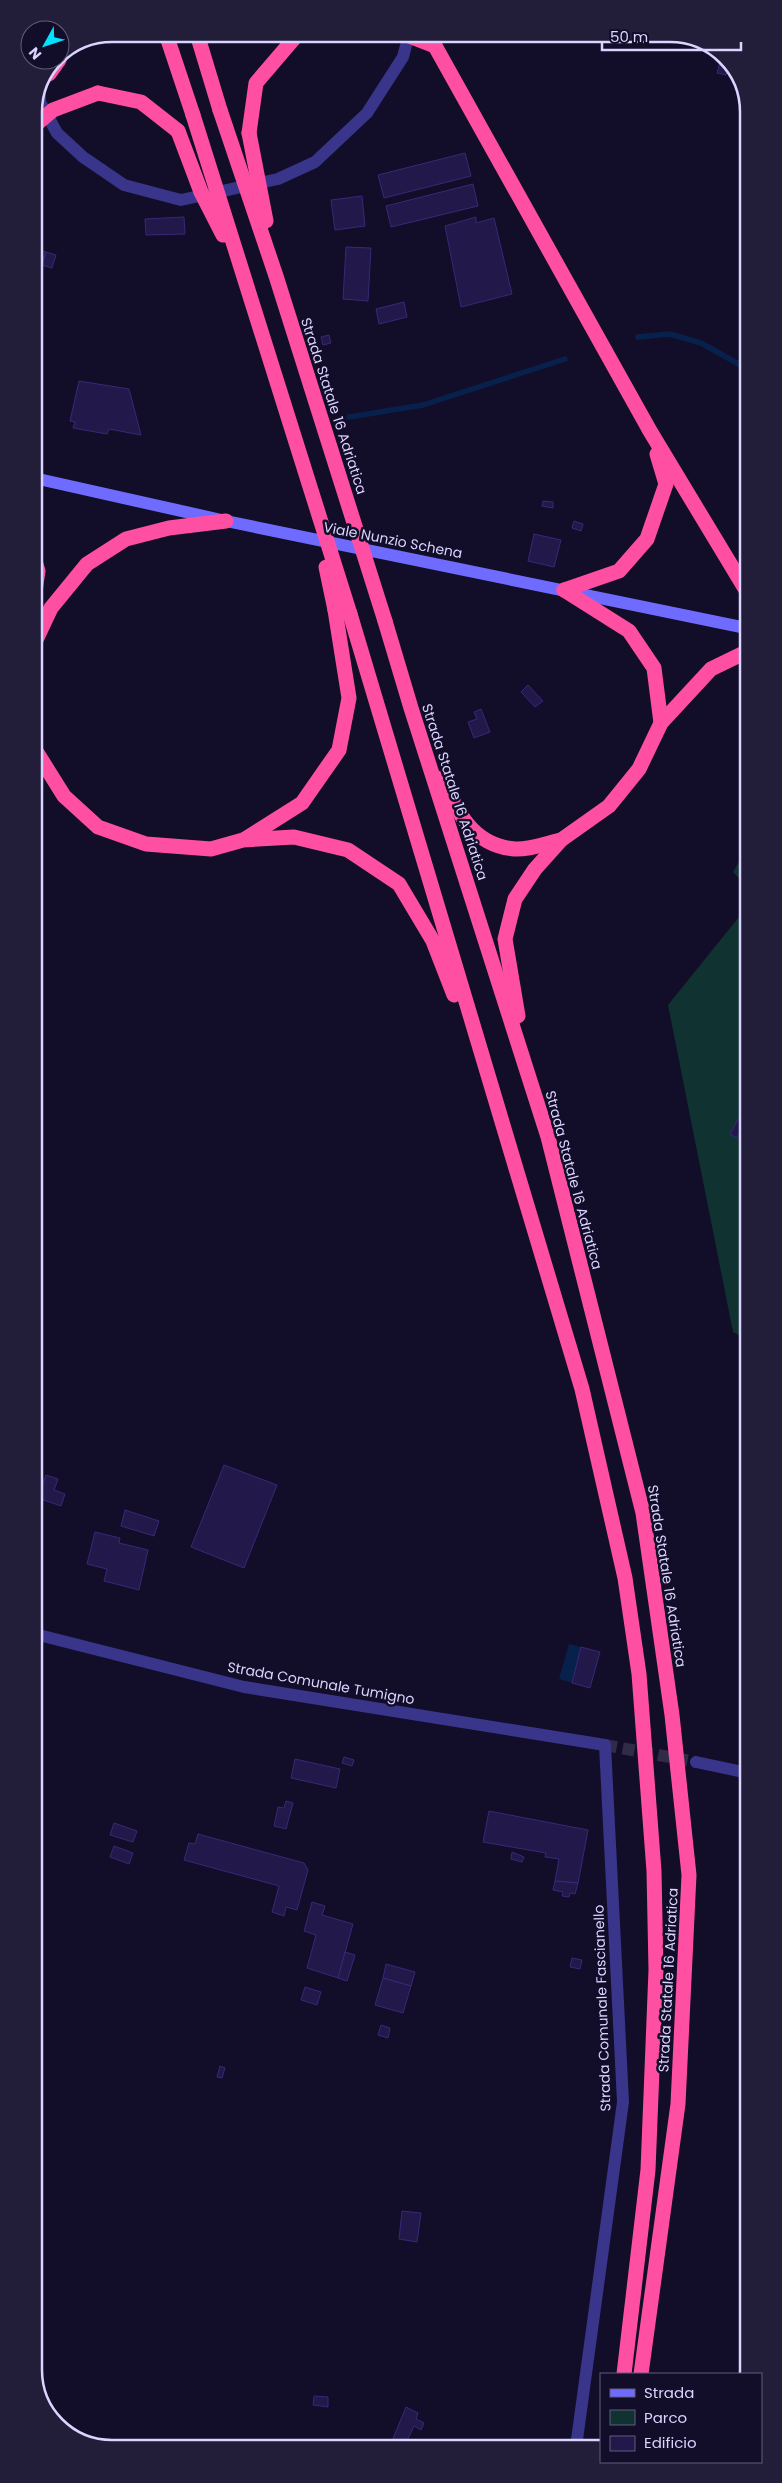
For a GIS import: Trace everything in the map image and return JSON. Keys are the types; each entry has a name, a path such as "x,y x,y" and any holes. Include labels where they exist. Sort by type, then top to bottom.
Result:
{"highway":[{"name":"Strada Statale 16 Adriatica","path":"169,42 350,614 582,1389 625,1578 639,1674 654,1871 656,1970 648,2170 624,2373"},
{"name":"Strada Statale 16 Adriatica","path":"199,42 276,276 385,620 410,708 548,1137 643,1514 672,1715 688,1875 678,2104 641,2373"},
{"path":"276,276 249,133 256,83 292,42"},
{"path":"426,43 435,46"},
{"path":"432,43 650,432 740,580"},
{"path":"42,119 53,110 98,93 141,102 178,131 201,192 243,275"},
{"path":"564,590 619,571 647,539 666,484 650,432"},
{"path":"243,840 302,803 339,750 349,698 335,610 310,490"},
{"path":"42,627 51,608 87,564 126,539 169,528 226,521"},
{"path":"564,590 629,631 654,668 661,723"},
{"path":"548,1137 513,993 505,939 515,899 535,869 561,840 608,806 640,769 661,723 711,669 740,655"},
{"path":"410,708 457,813 486,842 516,849 561,840"},
{"path":"42,761 64,796 98,826 146,844 211,849 243,840 294,837 348,850 399,884 433,941 497,1106"}],"street":[{"path":"43,107 57,133 83,157 124,186 181,200 278,179 315,162 367,113 403,57 407,43"},
{"name":"Viale Nunzio Schena","path":"42,480 226,521 740,627"},
{"name":"Strada Comunale Tumigno","path":"42,1636 244,1687 605,1745"},
{"name":"Strada Comunale Fascianello","path":"577,2440 623,2102 605,1745"},
{"path":"696,1762 740,1771"}],"green space":[{"path":"740,860 740,880 733,872"},
{"path":"740,916 740,1336 733,1332 668,1005"}],"water":[{"path":"569,1644 581,1647 572,1683 559,1679"}],"building":[{"path":"719,64 727,72 726,75 717,73"},
{"path":"465,153 471,176 384,198 378,175"},
{"path":"473,184 478,206 391,227 386,206"},
{"path":"362,196 365,226 335,230 331,200"},
{"path":"184,217 185,234 146,235 145,219"},
{"path":"476,217 476,223 494,218 512,294 461,307 445,226"},
{"path":"346,247 371,248 368,301 343,299"},
{"path":"42,250 46,252 42,262"},
{"path":"46,252 56,255 52,268 42,265"},
{"path":"404,302 407,317 379,324 376,309"},
{"path":"329,335 331,343 323,345 321,337"},
{"path":"79,381 129,389 141,435 109,429 107,434 73,428 75,422 70,421"},
{"path":"543,501 553,502 553,508 542,506"},
{"path":"574,521 583,524 581,531 572,528"},
{"path":"534,534 561,540 554,567 528,561"},
{"path":"528,685 543,701 535,707 521,692"},
{"path":"481,709 490,732 474,738 468,722 477,719 474,712"},
{"path":"740,1119 740,1133 737,1138 730,1134"},
{"path":"224,1465 277,1485 244,1568 191,1547"},
{"path":"46,1475 58,1479 54,1490 65,1494 61,1506 42,1499 42,1486"},
{"path":"125,1510 159,1521 154,1536 121,1526"},
{"path":"95,1532 120,1538 119,1543 148,1550 139,1590 104,1581 107,1569 87,1564"},
{"path":"581,1647 600,1652 590,1688 572,1683"},
{"path":"344,1757 354,1760 352,1766 342,1763"},
{"path":"295,1759 340,1769 336,1788 291,1778"},
{"path":"286,1801 293,1803 286,1829 274,1826 278,1807 284,1808"},
{"path":"489,1811 588,1830 578,1883 555,1881 559,1859 545,1857 546,1853 483,1842"},
{"path":"114,1823 137,1831 133,1842 110,1835"},
{"path":"198,1834 304,1863 308,1870 297,1910 286,1907 284,1916 272,1912 279,1886 184,1860 189,1843 195,1844"},
{"path":"114,1846 133,1853 129,1864 110,1857"},
{"path":"512,1852 524,1857 522,1862 511,1859"},
{"path":"555,1881 578,1883 575,1894 570,1893 569,1897 562,1896 563,1892 553,1890"},
{"path":"312,1902 325,1906 322,1915 353,1924 338,1978 307,1968 316,1935 304,1931"},
{"path":"345,1952 355,1955 347,1981 338,1978"},
{"path":"572,1958 582,1960 580,1969 570,1967"},
{"path":"386,1964 415,1972 411,1986 383,1978"},
{"path":"383,1978 411,1986 403,2013 375,2005"},
{"path":"305,1987 321,1992 317,2005 301,2000"},
{"path":"381,2025 390,2028 388,2038 378,2035"},
{"path":"220,2066 225,2068 222,2078 217,2077"},
{"path":"402,2211 421,2213 417,2242 399,2239"},
{"path":"314,2396 328,2397 328,2407 313,2405"},
{"path":"406,2407 418,2413 416,2419 424,2423 421,2430 414,2426 407,2440 392,2440"}],"waterway":[{"path":"638,337 670,334 701,343 740,365"},
{"path":"349,417 423,405 565,359"}],"tunnel":[{"path":"605,1745 696,1762"}]}
